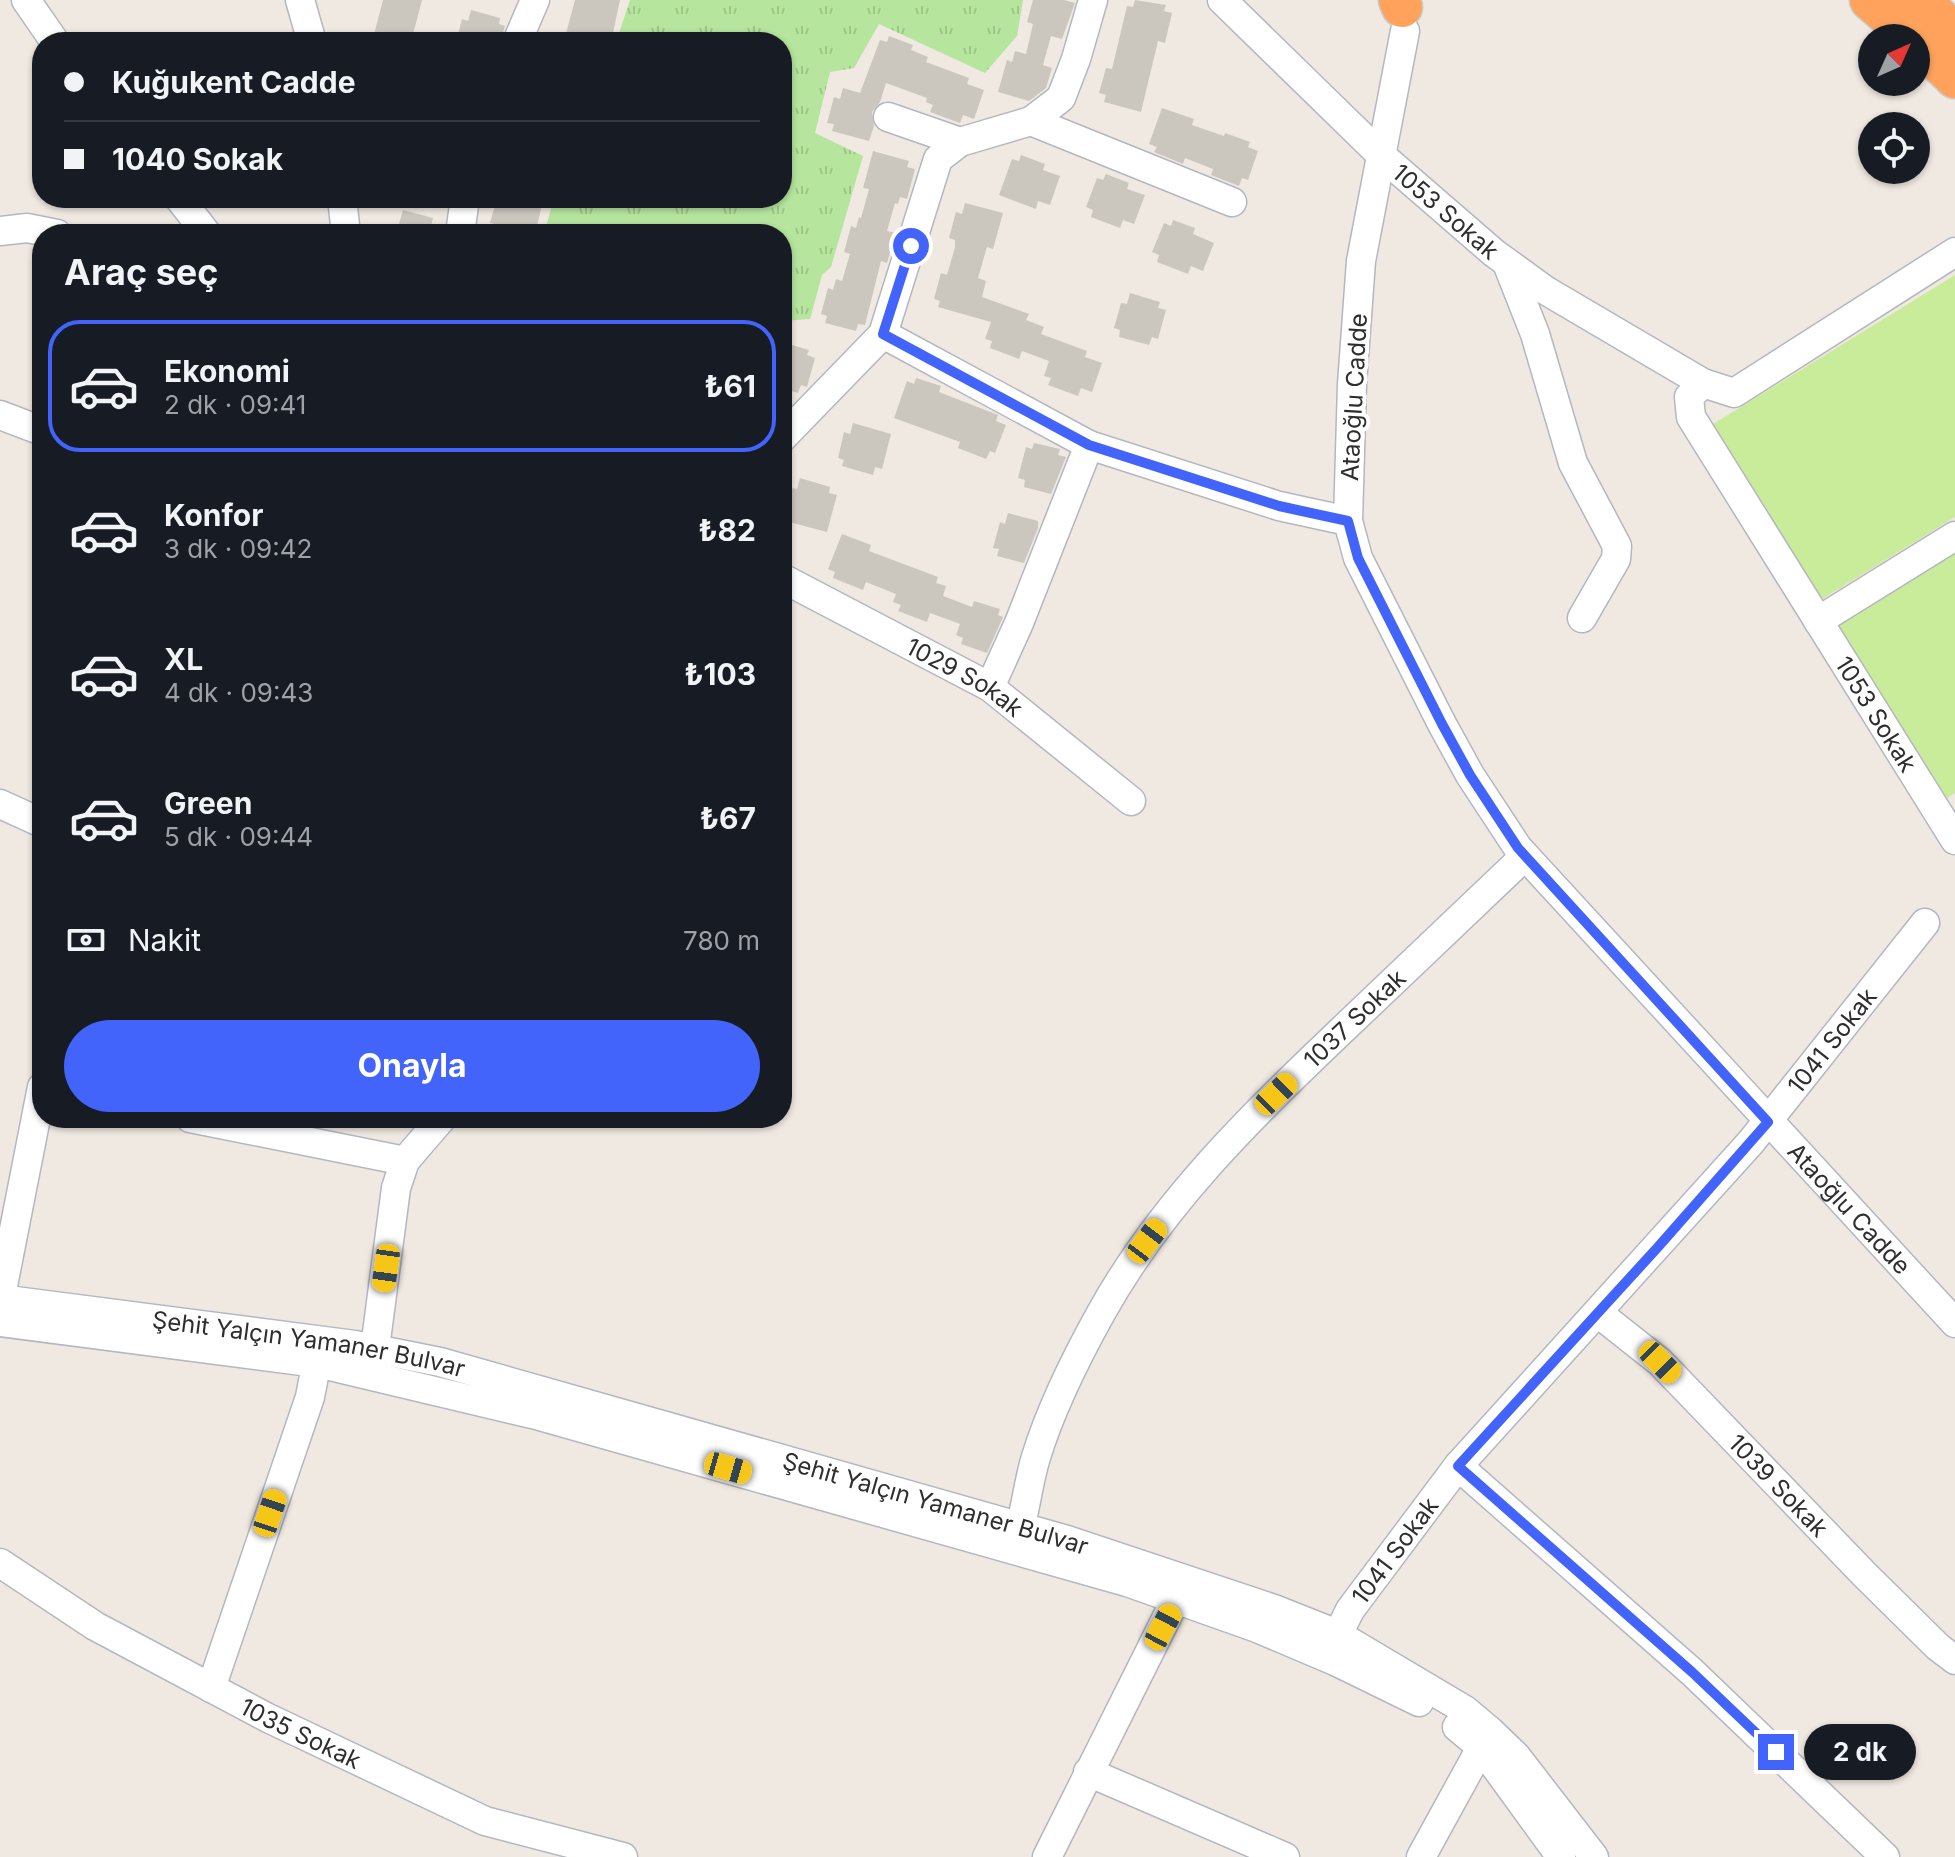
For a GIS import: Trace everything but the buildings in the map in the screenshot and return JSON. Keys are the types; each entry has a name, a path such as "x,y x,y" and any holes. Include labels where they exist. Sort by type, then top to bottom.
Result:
{"highway":[{"path":"1870,0 1898,24"},
{"path":"1921,0 1955,34"},
{"path":"1930,54 1955,78"}],"street":[{"path":"26,0 48,32"},
{"path":"300,0 309,32"},
{"path":"521,32 535,0"},
{"path":"792,428 883,334 938,159 960,142 1031,121 1061,98 1093,0"},
{"name":"1053 Sokak","path":"1222,0 1382,156 1507,263 1545,290 1703,383 1734,393 1955,252"},
{"name":"Ataoğlu Cadde","path":"1409,6 1361,261 1352,384 1348,521 1358,558 1470,775 1525,856 1955,1323"},
{"path":"888,117 960,142"},
{"path":"1031,121 1232,202"},
{"path":"187,208 199,224"},
{"path":"0,231 32,229"},
{"path":"1507,263 1535,334 1573,463 1617,546 1616,559 1582,618"},
{"path":"883,334 1089,445 1279,506 1348,521"},
{"name":"1053 Sokak","path":"1703,383 1689,397 1691,417 1955,840"},
{"path":"0,415 32,427"},
{"path":"990,687 1019,623 1089,445"},
{"path":"1818,621 1955,536"},
{"name":"1029 Sokak","path":"792,583 990,687 1131,801"},
{"path":"0,804 32,818"},
{"name":"1037 Sokak","path":"1018,1538 1035,1458 1065,1385 1101,1312 1147,1241 1234,1134 1525,856"},
{"name":"1041 Sokak","path":"1332,1646 1350,1610 1458,1466 1768,1122 1925,923"},
{"path":"0,1300 34,1128"},
{"path":"240,1128 405,1161"},
{"path":"371,1361 396,1188 405,1161 433,1128"},
{"name":"Şehit Yalçın Yamaner Bulvar","path":"0,1300 371,1361 454,1366 1018,1538 1067,1540 1180,1591 1274,1609 1332,1646 1465,1710 1486,1739 1516,1756 1579,1854"},
{"name":"1039 Sokak","path":"1598,1313 1660,1362 1864,1574 1955,1660"},
{"path":"0,1322 319,1351 310,1397 211,1688"},
{"path":"1458,1466 1692,1672 1885,1857"},
{"name":"1035 Sokak","path":"0,1563 95,1626 211,1688 485,1821 623,1857"},
{"path":"1047,1857 1180,1591"},
{"path":"1421,1857 1486,1739"},
{"path":"1088,1772 1285,1857"}],"green space":[{"path":"630,0 1023,0 1017,36 985,73 879,24 854,68 830,72 815,133 863,156 831,267 822,275 810,319 792,320 792,224 547,224 551,208 792,208 792,32 619,32"},
{"path":"1955,275 1955,517 1819,601 1710,426"},
{"path":"1955,552 1955,793 1941,802 1832,628"}],"route":[{"path":"911,246 883,334 1089,445 1279,506 1348,521 1358,558 1442,724 1470,775 1518,848 1768,1122 1458,1466 1692,1672 1776,1752"}]}
